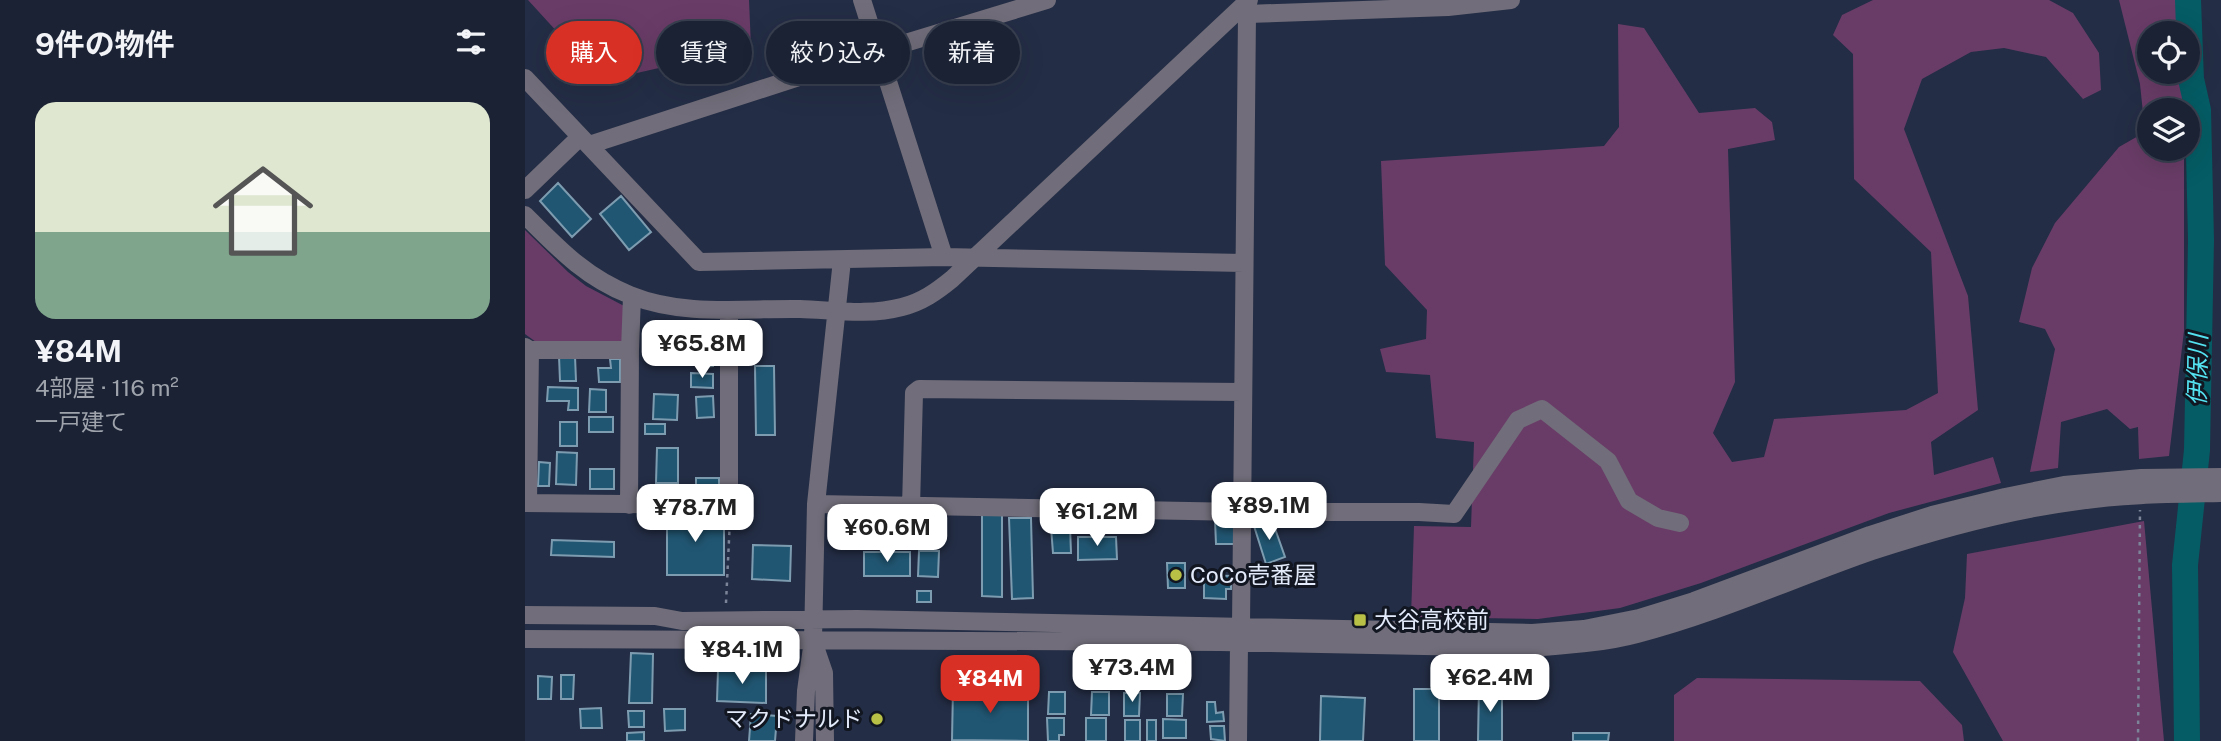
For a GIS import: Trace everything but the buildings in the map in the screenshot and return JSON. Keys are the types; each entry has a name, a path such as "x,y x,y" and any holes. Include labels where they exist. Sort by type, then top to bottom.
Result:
{"street":[{"path":"862,0 869,21"},
{"path":"910,42 1047,0"},
{"path":"525,215 572,262 603,282 632,296 683,308 850,312 887,310 934,294 1247,7 1448,7 1511,0"},
{"path":"1238,741 1247,7"},
{"path":"525,78 699,262 944,257 1244,263"},
{"path":"525,190 585,141 771,84"},
{"path":"889,84 944,257"},
{"path":"804,741 806,691 813,640 816,504 842,260"},
{"path":"629,505 629,350 632,296"},
{"path":"629,350 528,349 526,503 723,505 730,496 729,310"},
{"path":"911,507 914,393 919,389 1243,392"},
{"path":"816,504 1454,514 1518,419 1542,410 1608,461 1629,501 1658,518 1680,523"},
{"path":"2141,489 2221,477"},
{"path":"525,639 813,640 1532,633 1584,629 1639,618 1694,601 1870,535 1932,515 2005,497 2064,485 2221,493"},
{"path":"525,615 655,616 682,621 813,620 1240,634"},
{"path":"813,640 824,673 825,741"}],"path":[{"path":"2138,741 2141,489"},
{"path":"723,505 730,512 726,605"}],"shaded area":[{"path":"528,0 749,0 750,21 656,21 656,69 642,72 642,21 547,21"},
{"path":"1873,0 2049,0 2073,13 2099,53 2101,90 2083,99 2046,57 2004,48 1971,52 1922,79 1904,129 1968,296 1978,410 1931,442 1934,475 1993,457 2001,483 1889,513 1701,583 1620,608 1538,619 1411,617 1414,526 1471,527 1474,442 1436,438 1430,375 1386,372 1380,349 1426,339 1427,310 1385,265 1381,161 1604,146 1619,127 1618,24 1644,28 1699,113 1755,108 1772,122 1775,140 1728,149 1735,382 1713,433 1732,462 1764,457 1774,419 1906,410 1938,393 1931,252 1854,179 1853,54 1833,35 1842,15"},
{"path":"2119,0 2177,0 2178,21 2137,21 2137,72"},
{"path":"2140,84 2182,84 2182,98 2141,98"},
{"path":"2137,137 2137,161 2184,161 2184,331 2169,456 2139,459 2138,427 2130,429 2107,409 2061,422 2058,468 2030,472 2055,349 2045,329 2019,322 2032,268 2055,223 2119,147"},
{"path":"525,230 586,286 626,307 626,338 621,343 536,342 525,334"},
{"path":"2144,521 2164,741 2003,741 1953,652 1965,598 1967,554"},
{"path":"1697,678 1920,681 1962,725 1964,741 1674,741 1674,695"}],"waterway":[{"name":"伊保川","path":"2187,741 2185,565 2197,450 2201,240 2198,110 2191,79 2188,0"}],"place":[{"name":"CoCo壱番屋","path":"1176,575"},
{"name":"大谷高校前","path":"1360,620"},
{"name":"マクドナルド","path":"877,719"}]}
